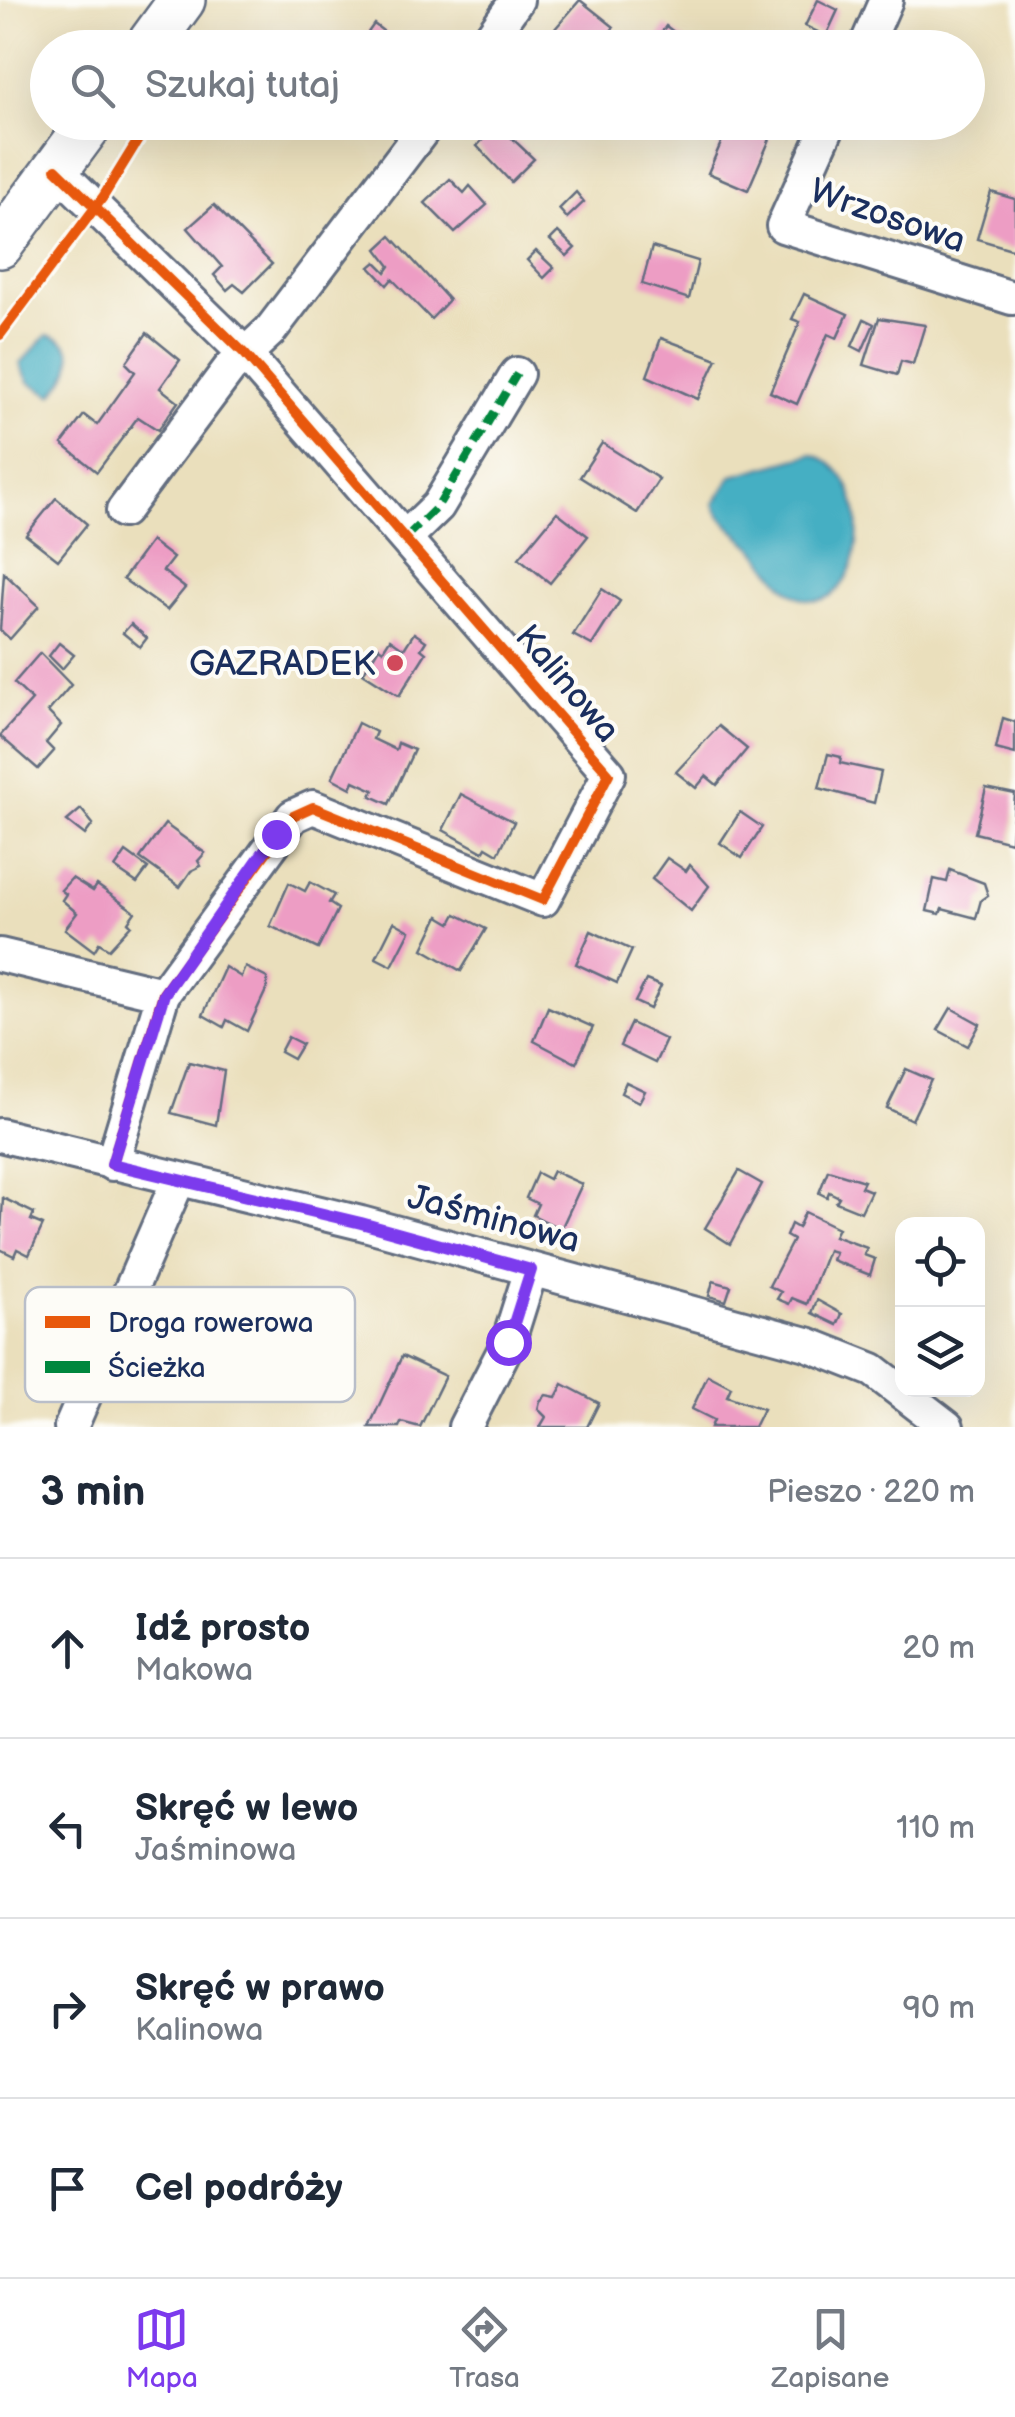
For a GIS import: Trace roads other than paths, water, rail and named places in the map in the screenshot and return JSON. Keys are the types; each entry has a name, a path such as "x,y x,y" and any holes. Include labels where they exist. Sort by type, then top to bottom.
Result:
{"main road":[{"path":"160,30 182,0"},
{"path":"0,244 78,140"}],"street":[{"path":"496,30 518,0"},
{"path":"872,30 886,0"},
{"path":"123,511 245,354 270,330 415,140"},
{"name":"Wrzosowa","path":"822,140 783,226 1012,298"},
{"name":"Kalinowa","path":"56,169 245,354 609,774 543,900 313,807 294,816 276,834 164,994 112,1164"},
{"path":"406,536 438,506 517,374"},
{"path":"0,955 164,994"},
{"name":"Jaśminowa","path":"0,1136 361,1223 808,1344 872,1370 946,1427"},
{"path":"132,1287 178,1181"},
{"path":"465,1427 508,1342 531,1270"},
{"path":"71,1427 82,1402"}],"water":[{"path":"47,335 66,345 71,361 65,379 52,395 29,382 20,364"},
{"path":"812,454 836,469 851,492 857,520 856,548 849,573 835,592 817,600 794,594 784,586 714,504 732,476"}],"place":[{"name":"GAZRADEK","path":"395,663"}]}
